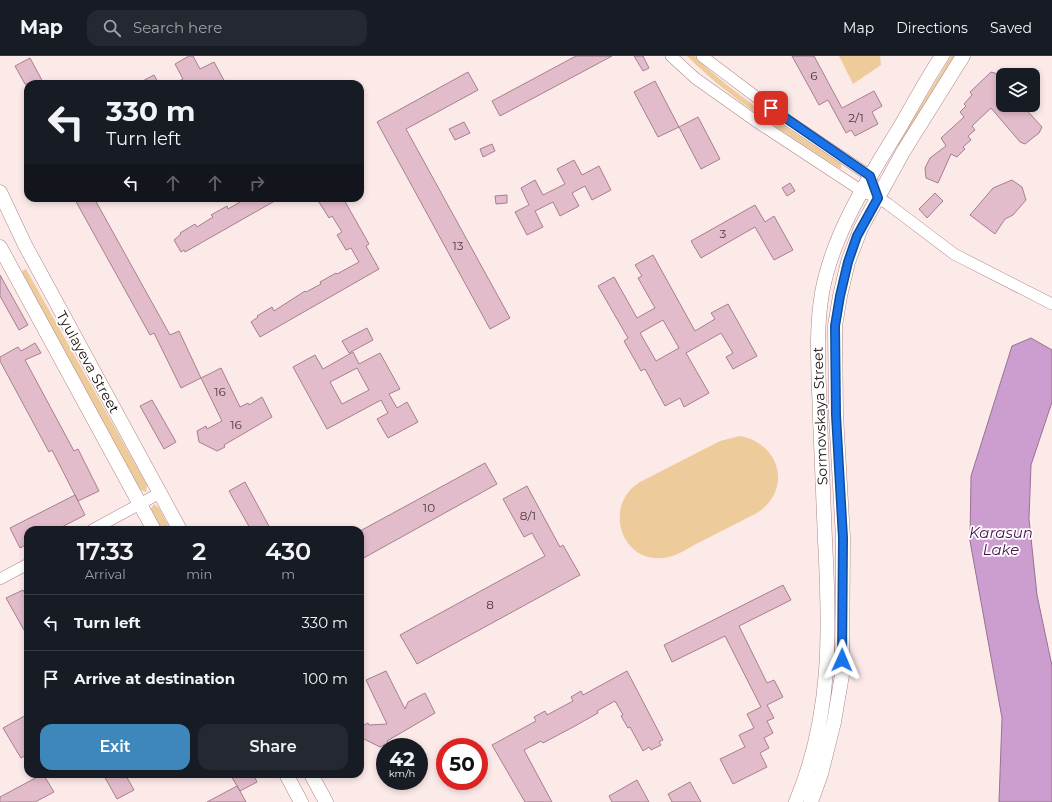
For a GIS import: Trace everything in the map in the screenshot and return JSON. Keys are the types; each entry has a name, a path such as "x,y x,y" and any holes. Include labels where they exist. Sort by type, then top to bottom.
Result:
{"main road":[{"name":"Sormovskaya Street","path":"796,802 807,774 821,720 826,678 827,572 817,332 822,292 832,256 862,191 942,56"},
{"name":"Sormovskaya Street","path":"811,802 823,767 841,679 843,538 836,415 835,326 840,296 850,256 857,236 903,152 963,56"},
{"name":"Tyulayeva Street","path":"0,192 3,208 25,245 178,526"},
{"path":"2,252 25,245"},
{"name":"Tyulayeva Street","path":"2,252 152,526"},
{"path":"826,678 841,679"},
{"path":"288,778 302,802"},
{"path":"313,778 326,802"}],"street":[{"path":"671,56 695,78 757,122 862,191 878,198 954,254 1052,304"},
{"path":"702,56 784,118 870,176 878,198"},
{"path":"99,526 160,493"},
{"path":"0,579 24,566"}],"shaded area":[{"path":"687,56 695,56 711,72 747,100 841,164 841,168 760,116 722,87"},
{"path":"839,56 880,56 881,65 853,84"},
{"path":"951,56 956,56 900,147 897,145"},
{"path":"26,269 147,485 146,492 139,489 21,272"},
{"path":"740,436 754,440 765,448 772,457 777,468 778,480 775,492 768,503 757,513 673,556 663,558 648,557 636,551 627,542 622,530 620,517 622,504 629,492 640,482 720,441"},
{"path":"154,504 159,508 169,526 159,526 150,510"}],"water":[{"name":"Karasun Lake","path":"1031,338 1052,350 1052,402 1031,465 1029,519 1037,595 1052,666 1052,802 999,802 1002,718 970,541 971,476 1012,346"}],"building":[{"path":"189,56 193,56 200,69 214,62 224,80 181,80 183,79 175,64"},
{"path":"576,56 612,56 500,116 492,101"},
{"path":"634,56 643,56 649,68 643,71"},
{"path":"792,56 814,56 842,108 874,91 882,106 872,112 878,124 855,136 851,130 846,133 828,100 819,105"},
{"path":"30,58 42,80 24,80 24,82 15,66"},
{"path":"468,72 478,90 406,129 510,318 490,329 377,122"},
{"path":"991,72 995,73 996,112 1028,112 1042,127 1039,133 1025,144 1020,142 991,108 972,126 975,130 968,136 971,140 963,147 965,149 957,157 951,154 938,183 926,178 925,168 930,158 946,146 941,138 964,117 960,112 966,106 964,104 972,95 970,92"},
{"path":"154,75 157,80 145,80"},
{"path":"655,81 679,127 658,137 634,92"},
{"path":"698,117 720,159 701,169 679,127"},
{"path":"464,122 470,133 455,140 449,129"},
{"path":"492,144 495,151 483,157 480,149"},
{"path":"574,160 582,175 599,166 611,190 592,200 585,186 572,193 579,206 560,216 553,202 535,211 543,227 527,235 515,212 529,205 521,188 535,180 543,195 565,184 557,169"},
{"path":"1012,180 1022,187 1026,200 1013,215 1005,219 995,234 970,215 993,188"},
{"path":"790,183 795,191 787,196 782,188"},
{"path":"935,193 943,201 927,218 919,209"},
{"path":"507,195 507,203 496,204 495,196"},
{"path":"76,202 96,202 170,335 179,331 201,378 181,388 154,333 150,335"},
{"path":"240,202 273,202 185,252 184,250 181,252 174,240 181,234 180,233 195,224 197,227 213,217 211,215 227,206 228,209"},
{"path":"319,202 345,202 369,244 366,246 379,269 260,337 251,322 258,317 257,316 272,307 274,311 305,291 306,292 321,284 320,282 359,262 351,248 346,250 337,235 342,232 332,216 329,218"},
{"path":"755,205 765,222 774,216 793,250 774,260 755,227 701,258 691,241"},
{"path":"653,255 695,331 715,319 711,313 728,304 757,356 733,369 726,357 733,353 721,333 686,353 709,393 684,407 680,398 665,406 645,369 641,371 624,341 628,338 598,286 614,277 637,318 655,308 638,278 642,276 635,265","holes":["663,320 679,348 656,361 640,333"]},
{"path":"0,275 28,325 19,330 0,296"},
{"path":"367,328 373,340 349,353 342,341"},
{"path":"35,343 41,353 25,360 74,451 78,449 99,491 78,501 52,450 49,452 0,361 0,357 18,347 21,351"},
{"path":"353,352 359,364 380,353 400,389 389,394 397,408 407,402 418,422 388,438 377,419 388,413 381,400 327,429 293,367 315,355 323,369","holes":["357,368 369,390 342,404 330,382"]},
{"path":"221,368 240,407 248,403 249,405 262,397 272,417 224,445 225,447 217,451 199,442 197,431 206,426 207,429 222,421 201,378"},
{"path":"152,400 176,442 164,449 140,406"},
{"path":"485,463 497,484 364,558 364,529"},
{"path":"245,482 269,526 249,526 229,491"},
{"path":"527,486 560,547 563,545 580,575 417,664 400,635 545,556 532,533 524,537 503,499"},
{"path":"75,495 85,515 64,526 24,526 24,546 20,548 10,528"},
{"path":"783,585 791,600 739,626 767,683 774,680 783,697 767,705 774,718 767,721 773,733 764,738 769,748 760,753 767,767 733,784 720,759 745,747 739,735 754,728 747,714 761,707 725,636 672,662 664,645"},
{"path":"23,590 24,592 24,630 6,598"},
{"path":"386,671 405,709 408,702 425,693 435,713 392,738 376,738 376,745 364,739 364,725 368,723 369,725 387,724 366,680"},
{"path":"627,671 663,740 659,742 661,745 651,750 649,747 643,751 630,727 628,728 621,716 623,715 615,701 575,726 543,743 541,741 524,750 552,802 525,802 492,745 536,721 534,717 545,711 547,715 573,701 571,697 581,691 583,695"},
{"path":"24,716 24,756 21,758 3,728"},
{"path":"36,778 45,778 54,792 35,802 0,802 0,797"},
{"path":"105,778 127,778 134,790 117,799"},
{"path":"232,778 255,778 257,782 240,791"},
{"path":"637,780 649,802 612,802 609,796"},
{"path":"690,782 701,802 672,802 668,794"},
{"path":"237,786 246,802 207,802"}],"route":[{"path":"771,108 870,176 878,198 857,236 848,262 835,326 836,415 843,538 842,660"}]}
